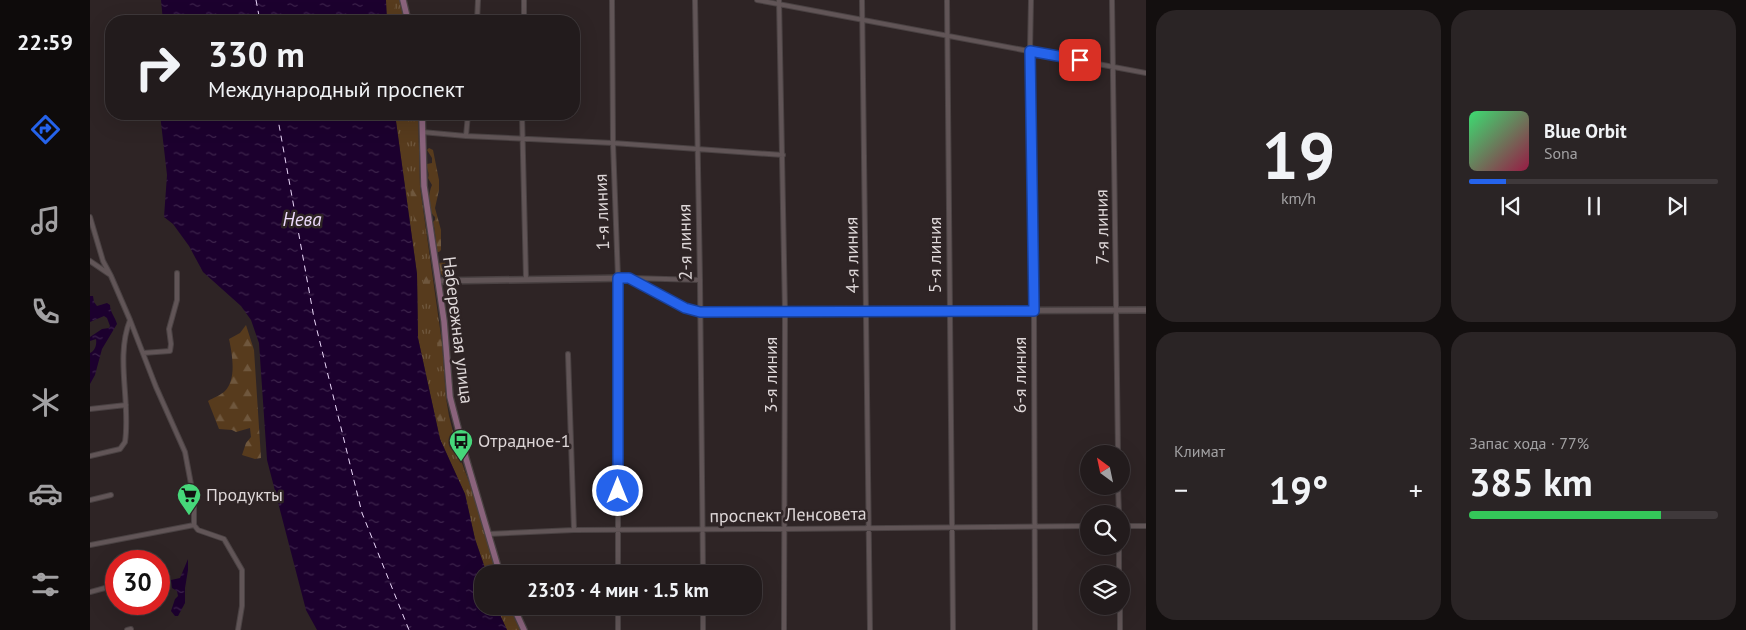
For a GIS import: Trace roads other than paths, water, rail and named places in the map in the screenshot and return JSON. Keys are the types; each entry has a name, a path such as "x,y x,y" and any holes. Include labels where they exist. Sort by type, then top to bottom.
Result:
{"main road":[{"path":"404,0 407,15"},
{"name":"Набережная улица","path":"422,120 424,186 446,345 450,396 497,565"},
{"path":"517,615 524,630"}],"street":[{"path":"477,15 478,0"},
{"path":"524,0 524,15"},
{"name":"1-я линия","path":"612,0 613,143 618,278 618,565"},
{"name":"2-я линия","path":"695,0 703,565"},
{"path":"757,0 779,2 862,21 1146,73"},
{"name":"4-я линия","path":"862,0 870,630"},
{"name":"5-я линия","path":"948,0 952,630"},
{"name":"6-я линия","path":"1031,0 1035,630"},
{"name":"7-я линия","path":"1112,0 1118,445"},
{"name":"3-я линия","path":"779,2 785,312 784,630"},
{"path":"466,136 467,120"},
{"path":"522,120 526,280"},
{"path":"422,132 782,155"},
{"path":"90,217 103,261 130,320 156,387 185,452 194,500 194,525 198,530 224,539 242,570 242,606 238,630"},
{"path":"90,262 111,276"},
{"path":"143,353 170,351 169,329 177,300 177,273"},
{"path":"438,281 618,278 700,280"},
{"path":"629,278 685,308 700,312 1146,310"},
{"path":"90,456 124,446 127,434 124,348 130,320"},
{"path":"568,354 574,530"},
{"path":"90,409 126,405"},
{"path":"90,500 111,495"},
{"path":"90,545 194,525"},
{"name":"проспект Ленсовета","path":"488,534 574,530 785,530 1080,526"},
{"path":"1130,526 1146,526"},
{"path":"90,592 105,588"},
{"path":"618,615 618,630"},
{"path":"703,615 703,630"},
{"path":"1120,615 1120,630"}],"water":[{"path":"161,0 386,0 387,15 162,15"},
{"name":"Нева","path":"161,120 396,120 417,274 418,338 440,439 465,494 475,539 484,565 474,565 474,615 500,615 507,630 317,630 306,610 267,460 259,343 251,320 241,306 203,272 189,246 173,224 164,217 167,175"},
{"path":"90,296 93,296 97,306 107,303 110,305 117,324 102,349 95,375 90,384 90,353 96,345 96,339 90,341 90,337 110,326 107,318 104,316 90,322"},
{"path":"188,559 185,603 178,616 175,616 171,611 178,596 177,591 172,588 171,580 180,578"}],"place":[{"name":"Отрадное-1","path":"461,462"},
{"name":"Продукты","path":"189,516"}]}
